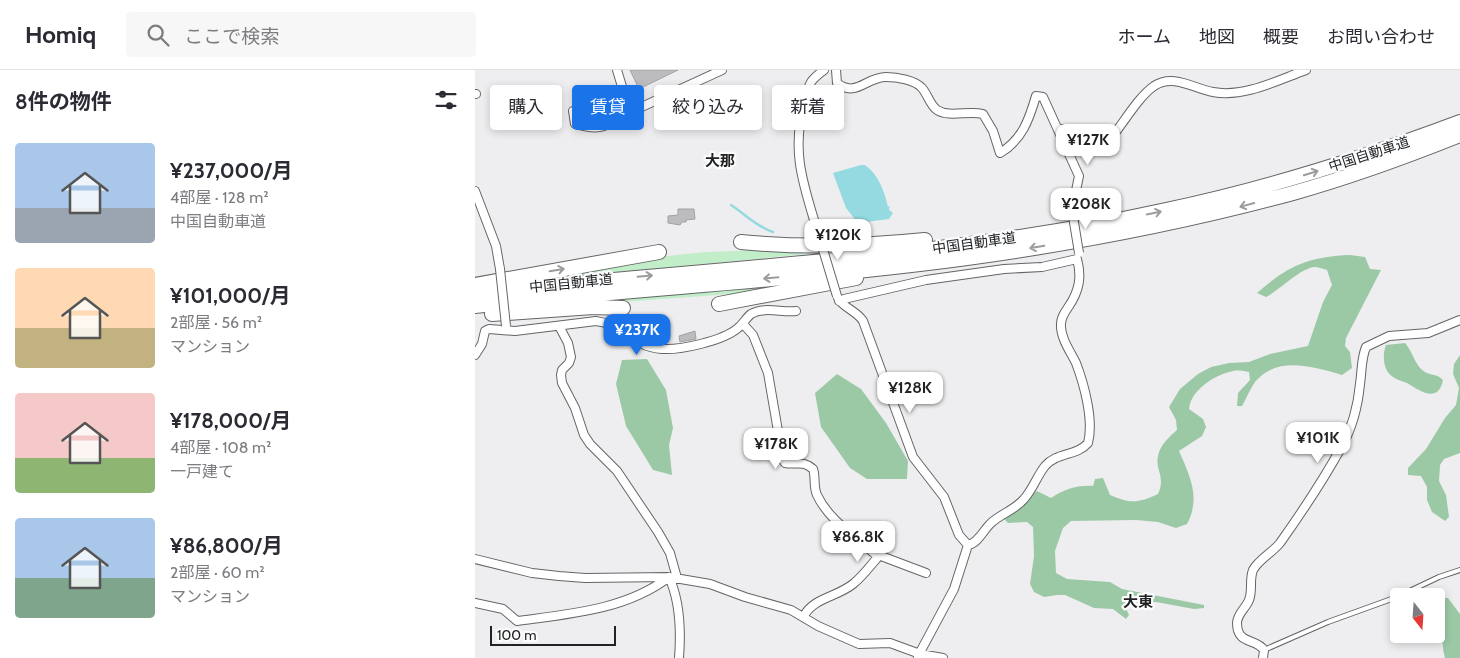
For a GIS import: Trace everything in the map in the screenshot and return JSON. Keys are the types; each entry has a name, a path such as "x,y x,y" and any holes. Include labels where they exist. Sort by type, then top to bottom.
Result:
{"highway":[{"name":"中国自動車道","path":"475,293 892,253 1010,238 1094,224 1229,196 1350,161 1460,122"},
{"name":"中国自動車道","path":"475,306 965,258 1097,237 1229,209 1354,174 1460,136"},
{"path":"741,242 776,245 896,243 980,234 1010,238"},
{"path":"475,285 659,252"},
{"path":"719,304 965,258"},
{"path":"475,315 593,307 623,308"}],"street":[{"path":"617,70 622,85"},
{"path":"644,106 721,70"},
{"path":"824,70 811,80 802,112 797,158 818,234 838,299 855,311 863,321 913,457 944,497 959,535 968,545"},
{"path":"836,70 837,83 844,89 853,89 886,77 913,81 922,88 937,110 948,114 976,112 983,114 993,131 1000,152 1011,147 1023,132 1036,96 1043,97 1079,176 1072,210 1081,280 1061,323 1062,334 1085,388 1089,418 1088,443 1081,449 1051,460 1045,466 1024,500 998,518 977,540 968,545 954,589 918,656"},
{"path":"1058,128 1103,144 1107,143 1154,86 1168,81 1189,83 1213,92 1234,92 1261,86 1306,70"},
{"path":"475,191 495,246 501,269 506,328"},
{"path":"838,299 926,280 1003,269 1042,267 1078,256"},
{"path":"475,356 482,344 485,331 489,329 559,326 596,321 605,322 641,346 673,349 730,333 743,324 752,314 773,310 796,311"},
{"path":"1264,654 1261,646 1244,640 1239,633 1237,624 1239,616 1251,596 1251,577 1254,568 1278,544 1343,445 1355,410 1360,386 1362,357 1366,347 1389,336 1428,333 1460,320"},
{"path":"743,324 753,336 768,373 785,463 798,462 807,464 813,469 816,493 819,500 845,528 878,557 887,557 926,573"},
{"path":"559,326 568,343 571,357 569,363 562,370 562,383 575,408 584,435 590,444 617,471 671,554 673,586 680,621 679,658"},
{"path":"804,616 812,605 831,598 854,583 878,557"},
{"path":"475,559 531,573 559,576 585,578 673,577 711,584 745,597 775,604 804,616 818,626 849,641 865,645 890,643 918,656 943,658"},
{"path":"475,603 503,609 517,621 526,620 598,608 623,601 673,577"}],"lane":[{"path":"1264,654 1328,622 1397,597 1439,577 1460,570"}],"green space":[{"path":"891,246 514,282 657,257 706,252"},
{"path":"1350,255 1365,257 1370,269 1381,270 1346,338 1345,346 1350,352 1352,368 1342,375 1296,365 1274,368 1255,382 1242,406 1237,406 1238,393 1250,380 1249,372 1233,371 1218,376 1199,390 1194,396 1189,409 1203,419 1206,427 1202,436 1179,451 1190,478 1194,496 1187,524 1176,528 1158,522 1136,520 1071,521 1063,528 1055,551 1056,573 1067,579 1110,582 1122,589 1204,605 1204,608 1194,609 1156,602 1128,603 1125,606 1129,615 1126,619 1113,609 1094,608 1065,595 1044,597 1034,592 1030,584 1034,556 1033,527 1027,522 1008,523 1004,519 1037,491 1051,498 1071,488 1093,486 1095,479 1103,478 1110,495 1124,500 1140,501 1158,494 1161,478 1157,461 1158,456 1168,438 1177,430 1176,420 1169,407 1180,389 1198,374 1211,367 1229,363 1249,362 1270,354 1308,346 1323,302 1332,285 1327,270 1315,267 1303,271 1266,297 1257,293 1268,283 1300,264 1322,258"},
{"path":"793,284 745,293 567,306 597,301"},
{"path":"1405,343 1416,363 1422,369 1443,380 1437,392 1428,394 1423,392 1395,378 1387,371 1384,358 1386,345"},
{"path":"1460,355 1460,453 1444,459 1440,465 1439,481 1446,495 1449,517 1445,521 1432,512 1427,500 1427,487 1421,476 1408,475 1408,468 1426,449 1445,418 1456,405 1459,388 1453,374 1454,364"},
{"path":"647,359 666,390 673,428 669,445 672,475 653,470 626,426 616,384 622,360"},
{"path":"837,374 861,389 886,423 908,461 907,479 867,479 850,468 821,427 815,393"},
{"path":"1445,598 1448,598 1460,614 1460,658 1445,658 1443,644 1445,643"}],"water":[{"path":"865,165 870,169 880,184 888,207 890,206 889,210 893,213 889,219 858,223 846,208 833,173"}],"building":[{"path":"630,70 678,70 644,87 644,85 637,85"},
{"path":"678,209 694,209 695,219 686,220 686,222 682,222 680,225 668,223 668,216 678,215"},
{"path":"695,331 696,339 680,342 679,336"}],"waterway":[{"path":"731,205 756,224 773,232"}],"district":[{"name":"大那","path":"720,161"},
{"name":"大東","path":"1138,602"}]}
